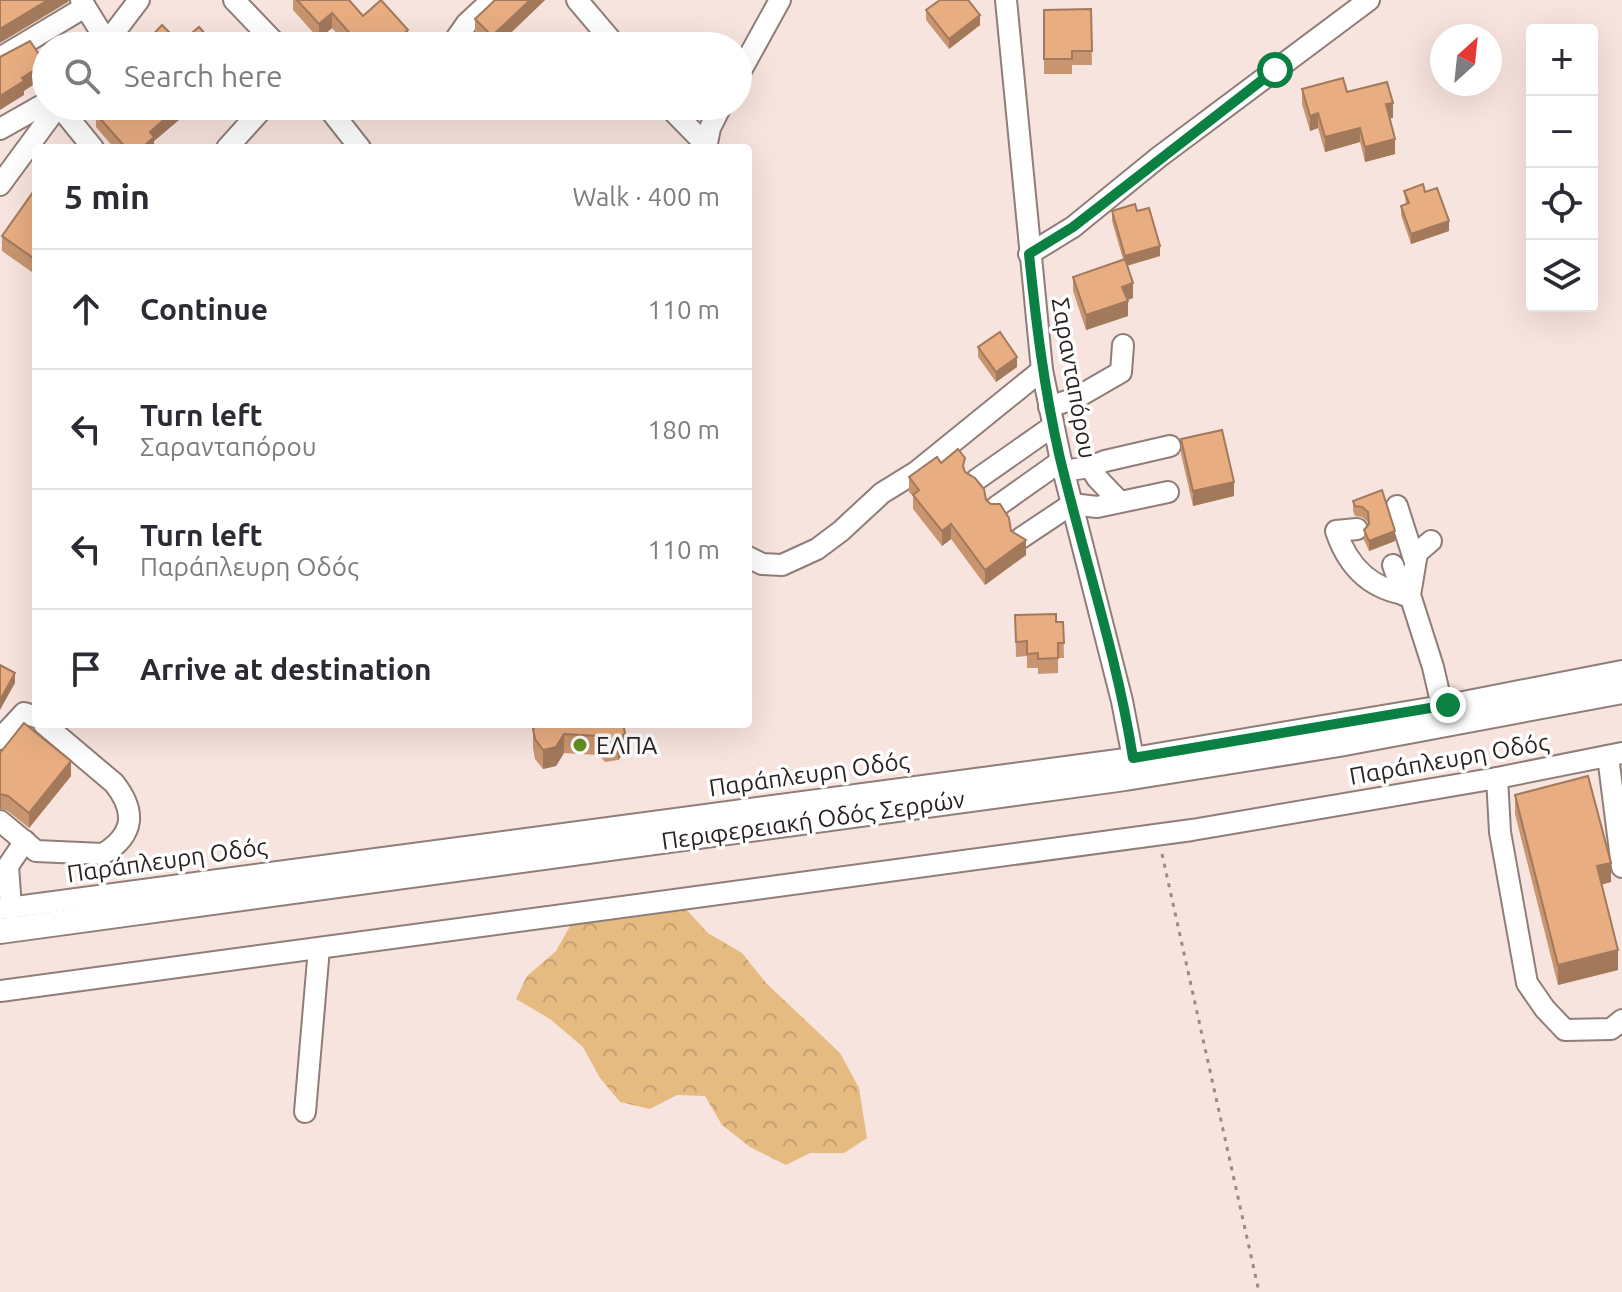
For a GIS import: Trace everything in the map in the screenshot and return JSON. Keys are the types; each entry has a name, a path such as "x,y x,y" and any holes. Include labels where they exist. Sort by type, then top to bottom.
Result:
{"main road":[{"name":"Περιφερειακή Οδός Σερρών","path":"0,931 1125,778 1339,744 1622,691"}],"street":[{"path":"115,32 139,0"},
{"path":"234,0 265,32"},
{"path":"461,32 492,0"},
{"path":"577,0 604,32"},
{"path":"752,51 780,0"},
{"name":"Σαρανταπόρου","path":"1006,0 1042,370 1062,466 1122,701 1133,758"},
{"path":"1029,254 1073,227 1172,148 1369,0"},
{"path":"39,32 83,3 99,32"},
{"path":"0,58 32,37"},
{"path":"0,129 32,111"},
{"path":"0,185 48,120"},
{"path":"70,120 90,144"},
{"path":"231,144 252,120"},
{"path":"338,120 357,144"},
{"path":"681,120 703,144"},
{"path":"707,144 714,120"},
{"path":"976,480 1051,416 1121,372 1123,345"},
{"path":"755,561 782,565 817,549 890,487 916,472 1042,370"},
{"path":"996,507 1062,466 1090,467 1170,446"},
{"path":"1090,467 1119,501"},
{"path":"1021,538 1072,504 1097,507 1168,492"},
{"path":"1397,506 1415,562"},
{"path":"1357,529 1336,531 1355,570 1398,595 1407,595"},
{"path":"1407,595 1417,553 1431,541"},
{"path":"1393,565 1425,640 1442,706"},
{"name":"Παράπλευρη Οδός","path":"6,909 1133,758 1442,706 1622,671"},
{"path":"0,739 24,713 32,716"},
{"path":"0,821 36,851 103,854 116,846 128,827 128,804 114,783 49,728"},
{"path":"1615,754 1622,867"},
{"name":"Παράπλευρη Οδός","path":"0,991 1158,834 1497,778 1615,754"},
{"path":"1497,778 1500,832 1527,983 1565,1030 1611,1029 1622,1020"},
{"path":"6,909 8,866 25,841"},
{"path":"305,1112 319,948"}],"path":[{"path":"1158,834 1259,1292"}],"green space":[{"path":"684,907 708,933 742,953 766,983 840,1053 859,1088 867,1138 844,1153 810,1153 786,1165 750,1147 722,1125 705,1096 677,1095 650,1109 620,1102 600,1078 583,1047 550,1019 516,999 527,976 556,951 573,921"}],"building":[{"path":"0,0 48,0 0,29"},
{"path":"297,0 349,0 363,16 381,0 408,30 349,32 332,13 319,24"},
{"path":"495,0 530,0 496,32 488,32 475,19"},
{"path":"940,0 968,0 980,15 949,39 926,10"},
{"path":"1091,9 1092,51 1072,51 1072,59 1044,59 1044,10"},
{"path":"162,25 169,32 155,32"},
{"path":"30,41 32,44 32,71 22,78 24,81 0,96 0,57"},
{"path":"1343,78 1347,92 1387,82 1393,103 1386,104 1395,139 1365,147 1360,128 1325,137 1318,113 1310,116 1302,89"},
{"path":"101,120 163,120 150,132 154,137 146,144 122,144"},
{"path":"1423,184 1425,192 1437,188 1449,221 1411,234 1401,206 1409,203 1404,191"},
{"path":"32,194 32,257 2,236"},
{"path":"1135,204 1137,211 1149,208 1160,246 1125,256 1112,211"},
{"path":"1125,259 1133,283 1122,287 1128,301 1086,315 1073,277"},
{"path":"1000,332 1017,357 996,372 978,347"},
{"path":"1222,430 1234,482 1193,491 1181,439"},
{"path":"958,449 965,458 965,472 984,489 986,500 991,504 1000,504 1009,518 1011,531 1026,540 985,570 951,524 942,531 913,495 919,490 909,477 937,457 941,463"},
{"path":"1382,490 1395,531 1369,541 1364,530 1369,524 1368,512 1355,506 1353,501"},
{"path":"1056,614 1056,622 1063,622 1064,643 1058,643 1058,658 1038,659 1038,653 1027,654 1027,641 1016,642 1015,615"},
{"path":"0,665 15,673 0,700"},
{"path":"24,723 71,761 29,813 8,796 0,794 0,753"},
{"path":"624,728 625,733 618,741 605,743 599,736 564,734 556,747 543,750 535,739 533,729"},
{"path":"1588,776 1611,863 1597,866 1618,950 1558,965 1515,795"}],"place":[{"name":"ΕΛΠΑ","path":"580,745"}],"route":[{"path":"1275,70 1159,157 1073,227 1029,254 1042,370 1059,454 1122,701 1133,758 1448,705"}]}
